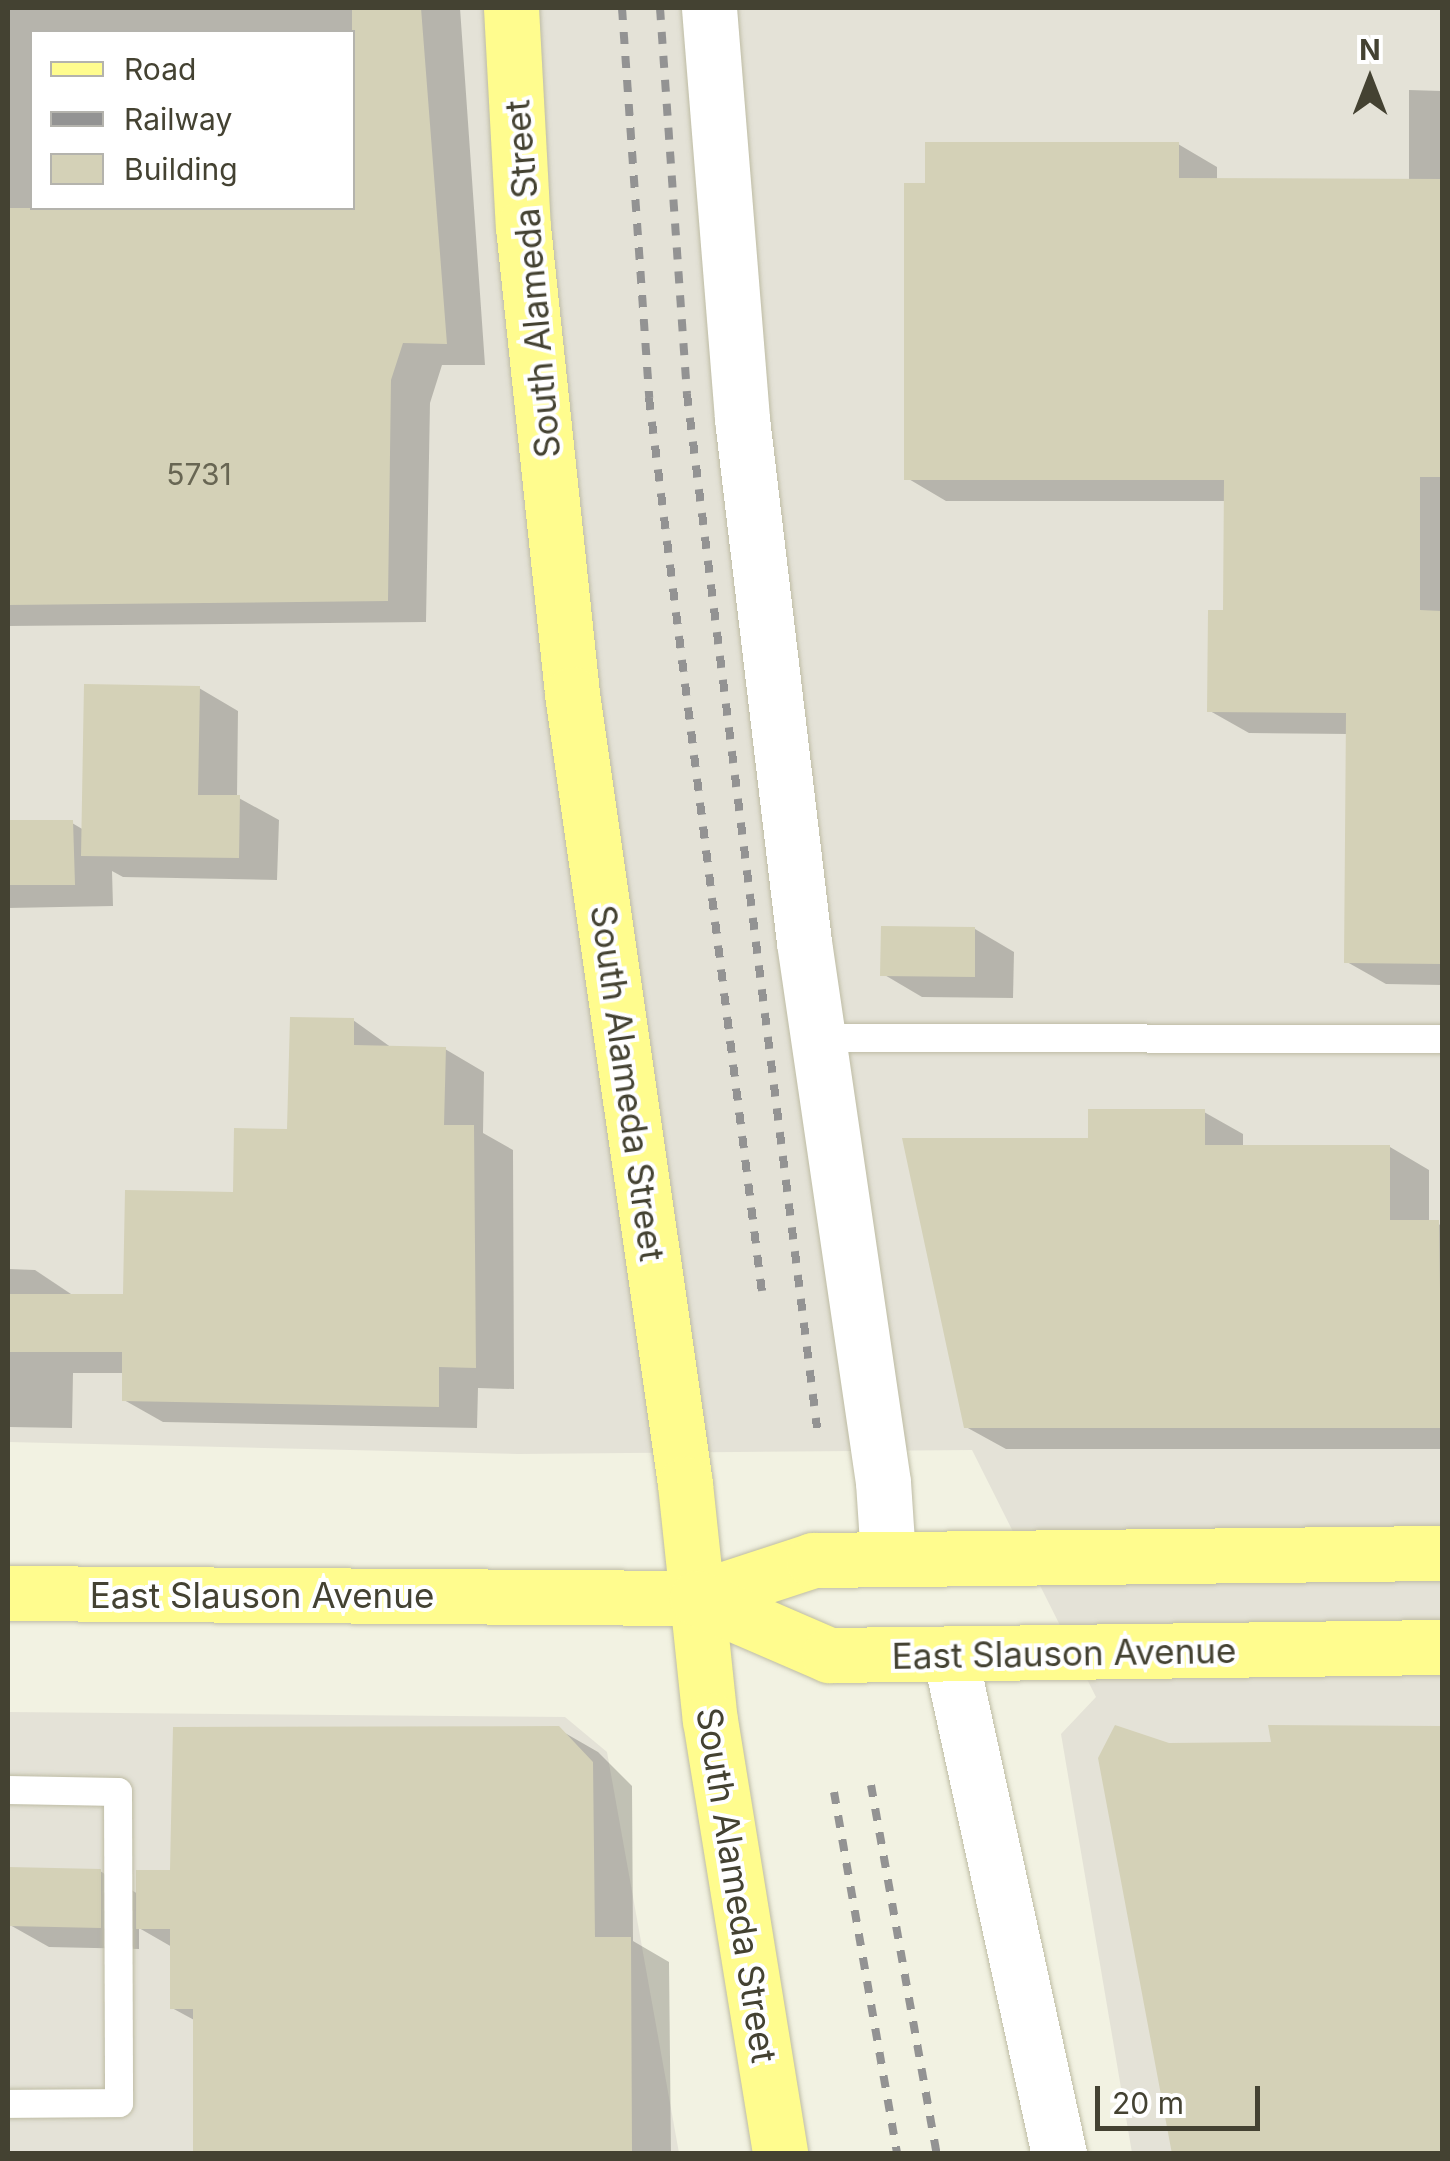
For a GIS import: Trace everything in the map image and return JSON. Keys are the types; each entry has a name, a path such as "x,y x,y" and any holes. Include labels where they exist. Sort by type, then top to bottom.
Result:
{"main road":[{"name":"South Alameda Street","path":"511,8 524,227 572,694 697,1598 710,1720 780,2154"},
{"name":"East Slauson Avenue","path":"8,1593 697,1598 813,1560 1442,1553"},
{"name":"East Slauson Avenue","path":"697,1598 829,1656 1442,1648"}],"street":[{"path":"710,8 742,419 888,1558"},
{"path":"950,1654 1059,2154"}],"lane":[{"path":"820,1038 1442,1039"},
{"path":"8,1790 118,1792 119,2102 8,2104"}],"shaded area":[{"path":"8,8 1442,8 1442,2153 1132,2153 1061,1734 1096,1697 972,1450 518,1454 8,1442"},
{"path":"8,1712 565,1717 607,1752 679,2153 8,2154"}],"building":[{"path":"352,8 421,8 447,344 403,343 391,380 388,601 8,605 8,208 355,210"},
{"path":"925,142 1179,142 1179,178 1442,179 1442,477 1420,477 1420,610 1442,611 1442,964 1344,963 1346,713 1207,712 1208,610 1223,610 1224,480 904,480 904,183 925,183"},
{"path":"84,684 200,686 198,795 240,795 239,858 81,856"},
{"path":"8,820 73,820 75,885 8,885"},
{"path":"881,926 975,927 975,977 880,976"},
{"path":"290,1017 354,1018 354,1045 446,1047 444,1125 474,1125 476,1368 439,1367 439,1407 122,1401 122,1352 8,1352 8,1294 123,1294 125,1190 233,1192 234,1128 287,1129"},
{"path":"1088,1109 1205,1109 1205,1145 1390,1145 1390,1220 1439,1220 1442,1428 964,1428 902,1138 1088,1138"},
{"path":"1115,1725 1169,1743 1271,1742 1268,1725 1442,1726 1442,2154 1172,2154 1098,1758"},
{"path":"559,1726 593,1762 595,1937 631,1937 632,2154 193,2154 193,2009 170,2009 170,1929 136,1929 136,1870 170,1870 173,1727"},
{"path":"8,1867 101,1869 101,1928 8,1926"}],"railway":[{"path":"622,8 649,398 763,1300"},
{"path":"660,8 687,394 817,1428"},
{"path":"871,1785 937,2154"},
{"path":"834,1792 897,2154"}]}
